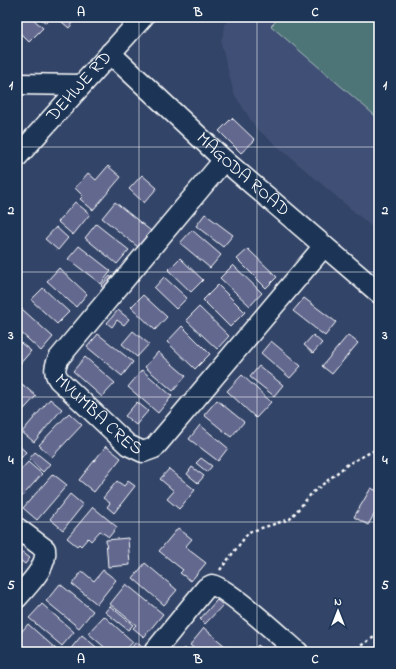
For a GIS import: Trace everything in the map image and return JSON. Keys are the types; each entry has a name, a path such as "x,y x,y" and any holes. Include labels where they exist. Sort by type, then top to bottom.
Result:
{"street":[{"name":"DEHWE RD","path":"17,157 143,17"},
{"name":"MAGODA ROAD","path":"110,53 224,160 379,293"},
{"path":"17,84 81,85"},
{"name":"MVUMBA CRES","path":"224,160 59,358 55,366 55,374 59,380 128,445 143,452 154,448 324,246"},
{"path":"17,528 45,549 46,556 41,567 17,598"},
{"path":"154,652 206,588 212,585 220,588 298,652"}],"path":[{"path":"206,588 250,532 290,519 312,493 348,464 373,451 379,451"},
{"path":"351,652 379,634"}],"shaded area":[{"path":"227,17 379,17 379,233 256,128 234,94 221,43"}],"green space":[{"path":"280,17 379,17 379,119 271,26"}],"building":[{"path":"25,17 31,17 43,28 29,42 17,30 17,26"},
{"path":"39,17 50,17 51,18 46,23"},
{"path":"56,17 78,17 69,28"},
{"path":"232,118 255,140 241,153 219,131"},
{"path":"108,166 121,177 93,210 80,199 83,196 75,188 88,173 96,180"},
{"path":"142,175 157,188 144,203 129,189"},
{"path":"75,202 90,214 73,235 58,222"},
{"path":"115,202 151,231 138,247 102,218"},
{"path":"205,214 233,235 223,247 196,226"},
{"path":"96,224 129,250 117,264 85,238"},
{"path":"56,227 68,238 58,250 45,239"},
{"path":"192,230 221,255 210,268 180,243"},
{"path":"79,246 111,271 101,284 68,259"},
{"path":"248,249 277,277 266,288 237,259"},
{"path":"180,258 203,280 191,292 168,270"},
{"path":"233,265 262,293 250,306 220,278"},
{"path":"59,268 87,294 76,307 47,281"},
{"path":"110,276 116,281 108,291 101,286"},
{"path":"164,277 187,298 176,309 154,288"},
{"path":"218,285 245,312 230,327 203,300"},
{"path":"43,288 69,312 57,324 31,300"},
{"path":"143,295 167,317 155,330 131,307"},
{"path":"304,298 336,322 325,336 293,311"},
{"path":"199,307 229,336 217,349 186,320"},
{"path":"22,309 53,337 41,351 17,329 17,314"},
{"path":"118,310 129,319 124,325 117,320 112,327 107,323"},
{"path":"182,326 210,354 195,369 167,342"},
{"path":"133,331 149,344 137,357 122,344"},
{"path":"98,334 133,362 122,376 87,347"},
{"path":"313,335 322,343 313,353 304,345"},
{"path":"348,335 358,343 332,374 322,366"},
{"path":"17,340 31,351 19,365 17,364"},
{"path":"271,341 301,366 290,378 261,353"},
{"path":"158,352 186,376 173,391 145,367"},
{"path":"85,357 115,383 102,397 73,371"},
{"path":"259,366 283,385 274,396 250,377"},
{"path":"142,370 172,396 158,413 128,387"},
{"path":"242,375 271,402 256,418 227,391"},
{"path":"22,384 36,396 17,417 17,390"},
{"path":"50,399 62,409 34,442 22,432"},
{"path":"217,400 244,422 231,437 204,415"},
{"path":"137,402 148,411 136,425 125,416"},
{"path":"69,413 82,425 52,457 39,445"},
{"path":"200,425 228,448 218,461 189,439"},
{"path":"17,444 26,452 17,463"},
{"path":"106,446 121,458 94,492 79,480"},
{"path":"35,452 50,464 43,472 29,459"},
{"path":"201,458 212,466 207,472 196,463"},
{"path":"28,462 42,474 17,502 17,474"},
{"path":"192,467 204,476 198,483 187,474"},
{"path":"169,469 195,490 179,509 167,499 174,491 160,479"},
{"path":"53,474 67,485 37,520 23,508"},
{"path":"117,481 124,486 128,481 135,486 114,513 107,507 110,503 103,498"},
{"path":"371,488 379,492 379,506 368,525 354,517"},
{"path":"70,494 83,505 63,530 50,519"},
{"path":"93,507 117,527 109,537 100,531 91,541 88,538 81,546 79,544 77,546 67,538"},
{"path":"178,528 192,539 185,547 206,563 191,581 180,573 183,570 159,551"},
{"path":"128,538 130,565 108,567 106,540"},
{"path":"17,548 30,558 25,564 17,558"},
{"path":"145,563 177,590 164,605 133,578"},
{"path":"103,570 116,580 97,604 72,584 82,571 94,581"},
{"path":"60,584 93,611 79,628 46,601"},
{"path":"126,584 163,614 144,637 133,628 136,625 110,604"},
{"path":"217,600 223,605 205,624 200,619"},
{"path":"42,604 74,632 62,646 29,618"},
{"path":"110,606 133,625 128,630 105,612"},
{"path":"104,616 133,642 124,652 110,652 88,633"},
{"path":"28,624 56,649 53,652 30,652 17,641 17,637"},
{"path":"204,628 232,652 198,652 190,645"},
{"path":"82,635 102,652 68,652"},
{"path":"136,642 143,647 139,652 128,652"},
{"path":"258,645 267,652 252,652"},
{"path":"184,648 189,652 180,652"}]}
